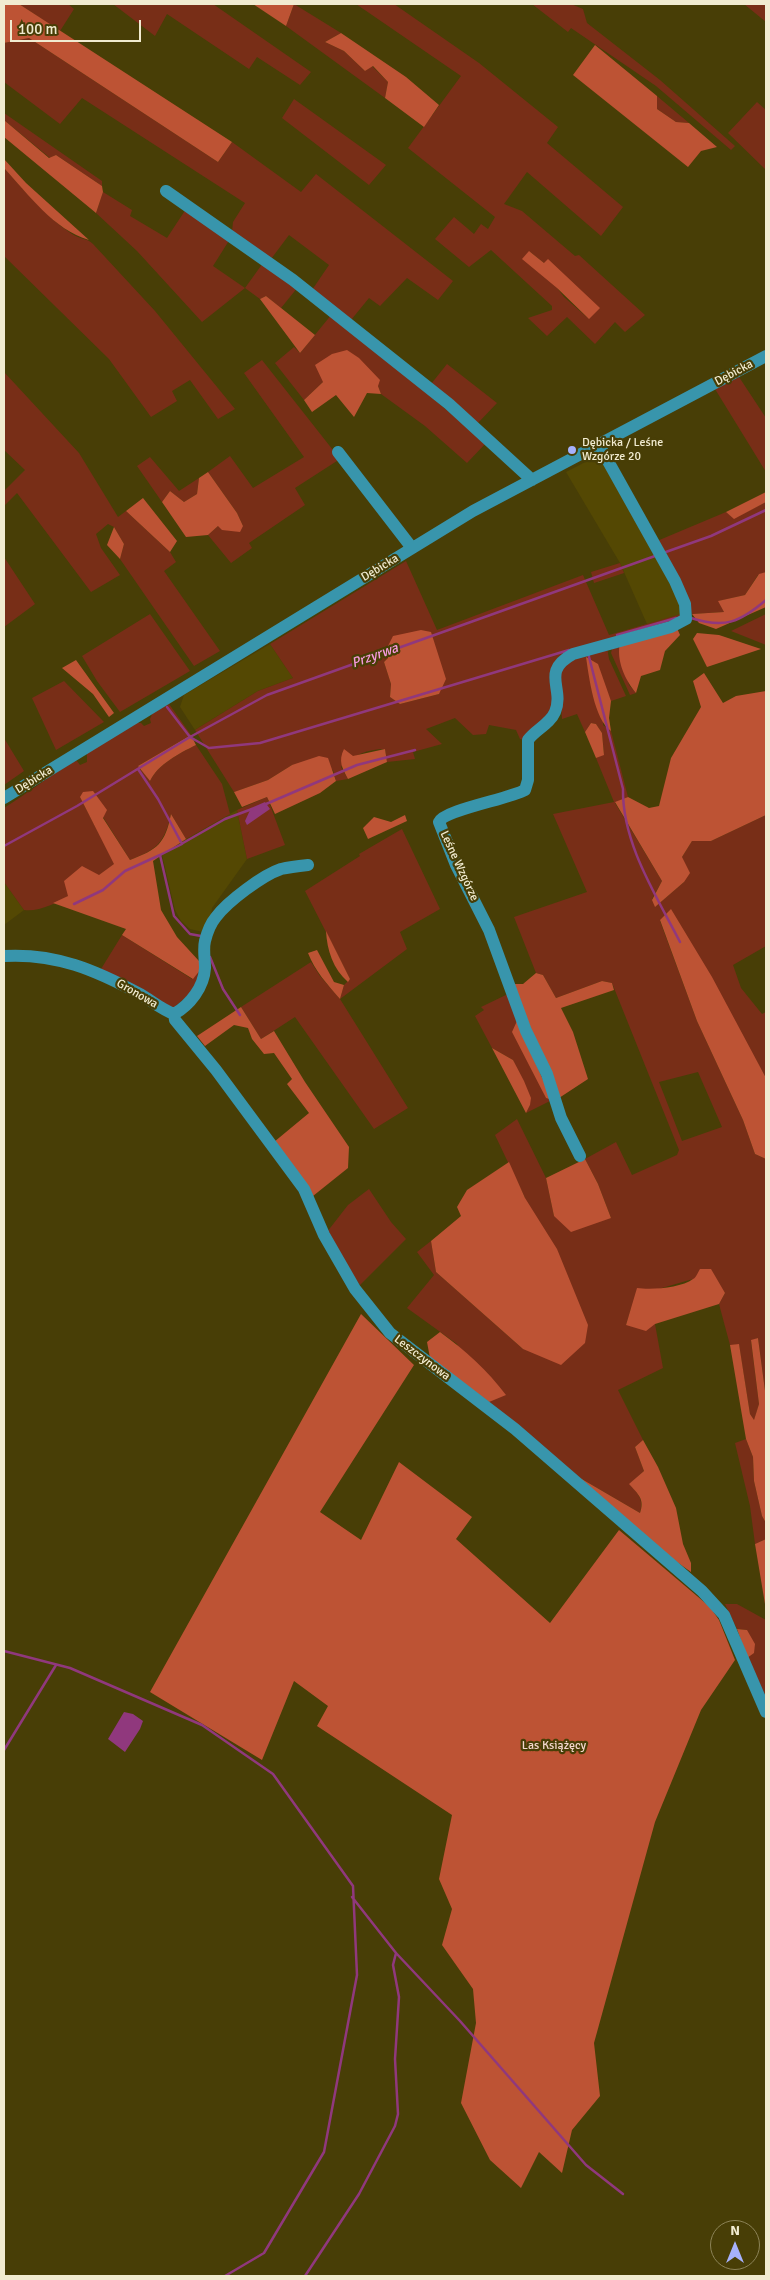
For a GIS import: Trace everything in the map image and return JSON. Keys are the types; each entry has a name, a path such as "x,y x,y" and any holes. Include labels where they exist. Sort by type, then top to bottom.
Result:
{"street":[{"path":"166,191 293,280 449,404 532,480"},
{"name":"Dębicka","path":"4,798 480,507 766,356"},
{"name":"Leśne Wzgórze","path":"580,1156 561,1118 547,1074 526,1031 489,930 456,865 439,822 446,814 488,803 525,790 528,780 528,740 554,713 557,702 555,671 562,661 573,654 671,627 686,619 685,604 661,554 598,445"},
{"path":"338,452 412,548"},
{"path":"174,1014 184,1008 195,995 202,982 205,970 204,944 215,917 227,905 268,875 281,870 308,865"},
{"name":"Gronowa","path":"4,956 35,956 74,964 102,975 144,996 164,1010 174,1014"},
{"name":"Leszczynowa","path":"174,1014 175,1020 216,1070 304,1189 324,1235 355,1289 390,1333 414,1354 483,1403 557,1464 590,1495 686,1576 724,1616 766,1712"}],"shaded area":[{"path":"19,4 68,4 74,9 60,31"},
{"path":"113,4 213,4 311,72 300,85 257,57 249,69 167,14 155,36"},
{"path":"294,4 341,33 325,42 344,51 365,71 372,66 388,82 385,98 286,26"},
{"path":"356,4 394,4 479,63 558,127 547,143 623,207 601,236 527,172 504,204 522,211 575,256 579,255 645,315 625,332 615,322 595,344 567,317 547,336 528,318 552,310 552,306 491,250 469,267 435,239 454,217 474,234 481,224 488,229 495,217 408,148 461,76","holes":["529,251 544,263 589,319 564,297"]},
{"path":"532,4 571,4 583,9 587,23 660,80 735,146 731,150 656,86 571,28 568,32"},
{"path":"744,4 766,4 766,22"},
{"path":"29,38 218,162 232,142 301,192 316,174 453,281 438,300 407,278 380,306 369,298 351,320 312,290 329,265 289,235 271,259 232,232 233,222 245,203 82,98 60,124 4,82 4,43"},
{"path":"657,96 689,123 676,122 657,109"},
{"path":"294,99 386,165 369,185 282,118"},
{"path":"757,102 766,110 766,170 728,133"},
{"path":"4,113 102,181 102,186 56,155 50,158 4,120"},
{"path":"4,168 53,220 77,237 93,244 155,311 235,409 218,419 190,380 172,391 177,401 151,417 109,359 4,256"},
{"path":"103,192 132,210 130,216 167,238 186,209 230,239 213,266 245,288 202,322 137,251 96,213"},
{"path":"263,263 298,287 281,308 266,296 260,299 245,288"},
{"path":"332,314 486,443 467,463 425,426 381,394 378,386 323,382 304,400 275,363 294,347 300,353"},
{"path":"262,360 340,459 295,488 305,505 249,543 252,548 231,563 208,535 218,526 243,526 237,513 208,472 230,456 253,488 304,457 244,373"},
{"path":"447,364 497,403 477,424 431,384"},
{"path":"4,372 79,453 118,517 126,511 170,552 176,562 164,571 220,651 194,666 120,559 124,544 114,527 108,524 96,534 101,548 120,575 91,592 17,493 4,506 4,491 25,470 4,450"},
{"path":"739,377 766,418 766,472 715,389"},
{"path":"599,455 673,582 682,614 647,624 620,563 566,472"},
{"path":"150,457 179,491 199,478 197,494 184,502 170,491 162,502 137,466"},
{"path":"766,502 766,572 758,575 745,595 719,601 724,612 692,614 682,586 657,541 726,512 734,518"},
{"path":"4,557 35,604 4,627"},
{"path":"406,561 437,630 583,575 609,635 681,614 683,618 560,658 554,707 524,740 520,739 516,730 489,725 486,734 473,735 455,718 426,729 442,744 413,752 415,759 387,762 385,749 372,750 356,756 341,767 348,779 336,781 333,770 292,765 268,780 234,792 195,730 258,691 293,678 270,644","holes":["388,658 439,694 400,704 390,697 391,684 384,662"]},
{"path":"620,563 624,573 594,583 591,572"},
{"path":"150,614 190,671 120,712 97,681 82,656"},
{"path":"766,614 766,645 731,631"},
{"path":"620,643 629,685 636,693 630,695 611,653 613,645"},
{"path":"270,644 293,678 258,691 195,730 180,707 184,695"},
{"path":"607,647 609,659 626,696 611,701 604,686 603,725 611,731 628,797 615,803 662,881 652,899 656,906 684,882 682,857 692,841 711,841 766,815 766,946 733,965 741,988 762,1014 766,1012 766,1078 671,910 660,921 697,1021 743,1120 755,1154 766,1159 766,1398 758,1338 751,1341 759,1404 754,1421 750,1414 739,1345 730,1345 719,1304 725,1293 693,1279 655,1290 631,1309 626,1325 655,1324 663,1368 618,1390 643,1440 635,1447 644,1471 630,1484 641,1500 640,1513 580,1478 489,1402 457,1344 407,1308 434,1275 417,1252 431,1241 436,1272 523,1349 525,1198 495,1135 517,1119 546,1178 554,1216 611,1218 598,1184 585,1159 616,1142 632,1175 677,1155 679,1150 612,983 602,981 556,998 543,975 536,973 514,917 587,892 553,814 614,802 596,758 604,754 602,733 596,724 591,723 585,732 577,714 562,719 559,675 565,663","holes":["698,1072 722,1127 682,1141 659,1082"]},
{"path":"64,681 104,722 56,750 32,698"},
{"path":"169,704 191,735 138,766 150,781 164,764 196,745 222,784 230,814 186,839 171,814 162,839 158,844 153,849 130,860 103,817 80,797 115,864 83,887 59,901 35,910 24,910 4,882 4,808 73,762 77,761 80,765 87,762 87,753 135,723 141,723 144,726 151,723 150,719 153,712"},
{"path":"4,738 24,771 4,785"},
{"path":"267,797 285,845 247,859 237,810"},
{"path":"265,802 270,809 247,825 245,821 251,808"},
{"path":"237,810 247,859 212,908 210,923 203,932 190,929 181,921 175,910 162,855"},
{"path":"402,829 440,909 400,932 407,949 340,999 344,985 350,979 305,891 360,856 359,854"},
{"path":"4,882 24,910 4,925"},
{"path":"122,935 192,979 201,969 194,990 171,1010 101,969"},
{"path":"311,962 320,976 340,999 408,1108 374,1129 295,1017 261,1039 241,1007"},
{"path":"510,993 533,1070 546,1098 552,1100 526,1113 530,1105 513,1060 492,1048 475,1016 484,1010 481,1007"},
{"path":"369,1189 391,1222 406,1239 360,1285 344,1263 327,1232 348,1205"},
{"path":"746,1439 753,1457 754,1481 762,1516 766,1523 766,1539 755,1544 750,1506 735,1443"},
{"path":"725,1604 737,1604 766,1620 766,1697 747,1658 747,1630 737,1629"},
{"path":"124,1712 133,1714 143,1721 125,1752 108,1739"}],"green space":[{"path":"4,4 19,4 232,142 218,162 29,38 4,43"},
{"path":"253,4 294,4 286,26"},
{"path":"341,33 406,77 439,105 424,127 385,98 388,82 373,66 365,71 344,51 325,42"},
{"path":"595,45 657,96 657,109 676,122 689,123 717,147 701,151 688,167 573,75"},
{"path":"4,120 49,158 56,155 102,186 103,192 96,213 4,137"},
{"path":"4,159 26,183 89,240 64,228 42,210 4,168"},
{"path":"529,251 544,263 548,259 600,308 589,319 557,288 522,259"},
{"path":"266,296 315,335 300,353 260,299"},
{"path":"347,350 359,358 380,380 378,386 381,394 367,393 354,417 336,395 312,412 304,400 323,382 315,365 332,354"},
{"path":"208,472 237,513 243,526 240,532 222,530 218,526 208,535 186,537 162,502 170,491 184,502 197,494 199,478"},
{"path":"766,492 766,502 734,519 726,512"},
{"path":"143,498 177,541 170,552 126,511"},
{"path":"114,527 124,544 120,559 107,545"},
{"path":"766,572 766,607 716,629 699,623 692,614 724,612 718,601 745,595 759,574"},
{"path":"677,628 680,635 665,651 660,670 641,676 636,693 622,670 619,656 620,643"},
{"path":"421,630 431,632 446,679 439,694 400,704 390,697 391,684 384,662 388,658 387,648 393,636"},
{"path":"697,633 719,635 761,649 707,667 693,639"},
{"path":"586,657 598,664 611,701 609,718 611,731 605,725 596,708"},
{"path":"76,660 114,713 109,717 93,694 62,668"},
{"path":"704,673 723,703 736,696 766,691 766,815 711,841 692,841 682,857 690,873 684,882 655,907 652,900 662,881 615,802 628,797 649,808 659,806 671,758 701,707 693,681"},
{"path":"591,723 596,724 602,733 604,755 596,758 585,732"},
{"path":"191,735 196,745 164,764 150,781 138,766"},
{"path":"344,749 353,756 385,749 387,762 348,779 341,757"},
{"path":"319,756 328,758 336,781 320,793 275,814 267,797 242,807 234,792 268,780 292,765"},
{"path":"93,791 107,810 103,818 130,860 154,849 159,844 166,832 171,814 186,839 153,861 161,910 177,937 199,961 201,969 193,979 122,935 126,929 53,903 68,896 64,881 82,866 99,875 114,864 80,797 83,792"},
{"path":"405,815 407,821 368,839 363,828 374,817 391,822"},
{"path":"671,909 712,977 766,1078 766,1159 755,1154 743,1120 697,1021 660,920"},
{"path":"326,931 350,979 348,982 338,971 332,959"},
{"path":"317,950 334,982 344,985 340,999 311,960 308,953"},
{"path":"536,973 543,975 556,998 602,981 612,983 614,990 561,1008 573,1032 588,1079 559,1098 513,984 523,984"},
{"path":"241,1007 261,1039 274,1031 305,1082 349,1147 348,1168 313,1196 274,1142 309,1113 287,1084 292,1079 274,1053 264,1054 252,1039 248,1028 234,1025 205,1046 197,1036"},
{"path":"517,1021 552,1100 546,1098 512,1032"},
{"path":"492,1048 513,1060 524,1081 531,1098 526,1113"},
{"path":"585,1159 598,1184 611,1218 571,1232 554,1216 546,1178"},
{"path":"509,1162 525,1198 557,1249 588,1325 585,1343 561,1365 523,1349 436,1272 431,1241 461,1216 457,1207 467,1190"},
{"path":"700,1269 711,1269 725,1293 719,1304 655,1324 646,1331 626,1325 637,1288 650,1289 688,1282 696,1276"},
{"name":"Las Książęcy","path":"361,1314 414,1365 320,1512 361,1540 399,1462 472,1517 456,1539 550,1623 619,1530 710,1607 719,1620 735,1660 701,1710 655,1822 594,2043 600,2096 572,2130 562,2173 539,2152 521,2188 490,2160 461,2103 476,2023 473,1989 442,1945 452,1909 439,1879 452,1815 317,1726 328,1706 294,1681 262,1760 150,1692"},
{"path":"440,1332 476,1361 506,1395 489,1402 430,1358 427,1342"},
{"path":"758,1338 766,1398 766,1523 762,1516 754,1481 753,1457 746,1439 730,1345 739,1344 750,1414 754,1420 759,1404 751,1340"},
{"path":"643,1440 658,1467 676,1508 683,1544 691,1563 691,1572 660,1550 580,1478 640,1513 641,1500 629,1484 644,1471 635,1447"},
{"path":"766,1539 766,1610 755,1544"},
{"path":"737,1629 747,1630 755,1644 754,1653 747,1658"}],"waterway":[{"name":"Przyrwa","path":"663,553 711,536 766,510"},
{"name":"Przyrwa","path":"4,846 77,806 190,737 267,695 655,556"},
{"path":"691,618 713,623 732,621 748,614 766,600"},
{"path":"617,635 676,618"},
{"path":"167,707 190,737 209,748 260,743 569,650"},
{"path":"588,653 623,789 624,809 634,849 651,887 680,942"},
{"path":"266,804 357,765 415,750"},
{"path":"138,769 158,799 182,844 160,855 174,916 190,934 201,936"},
{"path":"183,843 225,819 252,809"},
{"path":"74,904 103,890 125,871 160,855"},
{"path":"210,957 223,989 240,1015"},
{"path":"4,1651 70,1668 202,1725 273,1774 353,1886 357,1975 324,2152 264,2253 225,2276"},
{"path":"4,1750 56,1665"},
{"path":"305,2276 359,2194 395,2126 398,2114 395,2059 399,1997 393,1965 396,1953 352,1897"},
{"path":"396,1953 460,2021 586,2165 623,2194"}],"place":[{"name":"Dębicka / Leśne Wzgórze 20","path":"572,450"}]}
